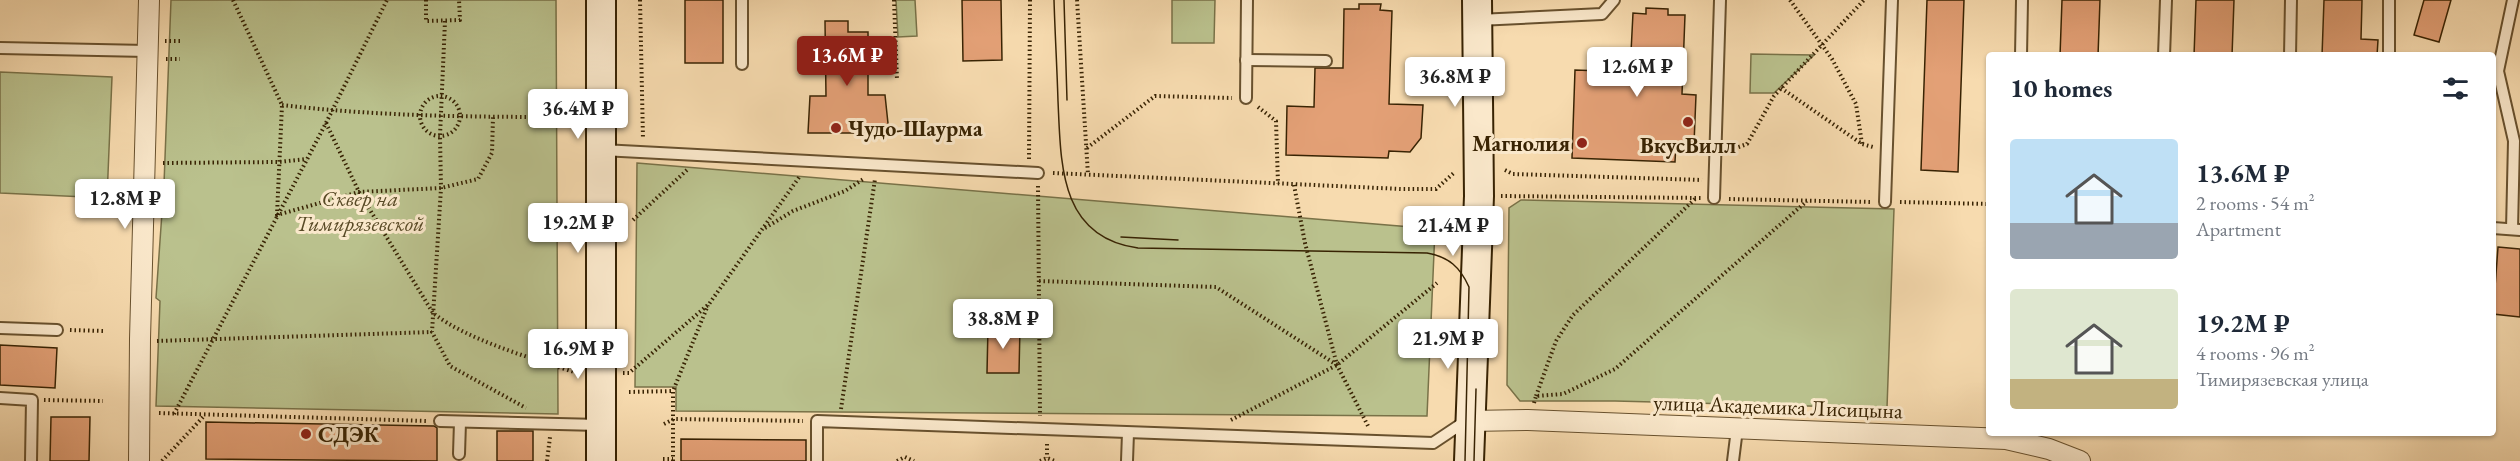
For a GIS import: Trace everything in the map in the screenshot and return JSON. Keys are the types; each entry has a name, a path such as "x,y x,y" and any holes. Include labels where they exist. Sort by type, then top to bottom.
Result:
{"main road":[{"path":"601,0 601,461"},
{"path":"1469,461 1479,196 1478,10"}],"street":[{"path":"139,461 149,0"},
{"name":"улица Академика Лисицына","path":"1470,421 1528,420 2006,439 2049,449 2080,461"}],"lane":[{"path":"742,0 742,63"},
{"path":"1246,98 1247,0"},
{"path":"1478,10 1602,14 1614,0"},
{"path":"1714,198 1720,0"},
{"path":"1885,202 1892,0"},
{"path":"2021,52 2022,0"},
{"path":"2164,52 2166,0"},
{"path":"2290,52 2291,0"},
{"path":"2389,0 2389,52"},
{"path":"2496,228 2516,230 2514,141 2498,71 2513,0"},
{"path":"0,48 147,51"},
{"path":"1246,60 1326,61"},
{"path":"601,150 1033,172"},
{"path":"0,328 57,330"},
{"path":"0,398 32,400 31,461"},
{"path":"440,421 601,425"},
{"path":"817,461 817,421 1432,443 1466,421 1470,421"},
{"path":"459,454 460,422"},
{"path":"1733,461 1737,429"},
{"path":"1127,461 1128,433"}],"path":[{"path":"233,0 282,105 277,215"},
{"path":"174,414 326,123 387,0"},
{"path":"426,0 426,21 460,20 459,0"},
{"path":"640,0 643,152"},
{"path":"894,0 897,80"},
{"path":"1030,0 1033,172 1039,281 1040,429"},
{"path":"1077,0 1088,175"},
{"path":"1790,0 1822,44 1856,104 1862,144"},
{"path":"1715,155 1747,144 1781,88 1864,0"},
{"path":"445,21 440,136 441,188 432,332 450,366 557,424"},
{"path":"1781,88 1862,144 1887,151"},
{"path":"442,96 455,102 460,117 456,129 440,136 428,132 420,115 426,102 442,96"},
{"path":"1087,148 1155,96 1246,98 1276,122 1278,184"},
{"path":"282,105 332,111 460,117 562,117"},
{"path":"277,215 359,192 441,188 478,179 492,153 493,117"},
{"path":"326,123 359,192 434,313 466,333 580,374"},
{"path":"633,220 704,155"},
{"path":"156,163 278,162 307,159"},
{"path":"663,459 673,460 673,390 709,304 811,160"},
{"path":"762,229 793,212 862,182 878,164"},
{"path":"839,422 878,164"},
{"path":"1505,170 1513,174 1715,180"},
{"path":"1063,174 1436,189 1456,171"},
{"path":"1294,185 1307,251 1337,364 1375,441"},
{"path":"1479,196 1986,204"},
{"path":"1531,409 1556,341 1573,315 1696,198"},
{"path":"1536,396 1563,394 1615,369 1807,200"},
{"path":"1039,281 1216,287 1337,364"},
{"path":"1204,435 1337,364 1437,283"},
{"path":"629,373 709,304"},
{"path":"57,330 104,331"},
{"path":"154,341 432,332"},
{"path":"629,392 673,390"},
{"path":"32,400 103,401"},
{"path":"152,412 205,416 440,421"},
{"path":"162,461 205,416"},
{"path":"664,424 674,419 817,421"},
{"path":"897,461 905,457 914,461"},
{"path":"1041,461 1047,458 1055,461"}],"green space":[{"name":"Сквер на Тимирязевской","path":"171,0 556,0 558,414 156,406 160,301 156,298 164,184"},
{"path":"896,0 915,0 917,36 898,37"},
{"path":"1172,0 1215,0 1214,43 1172,43"},
{"path":"1751,54 1814,55 1774,93 1750,93"},
{"path":"0,72 112,77 107,198 0,193"},
{"path":"637,163 1435,229 1427,416 676,411 676,387 635,387"},
{"path":"1521,200 1894,209 1887,408 1615,401 1520,401 1507,385 1509,208"}],"building":[{"path":"685,0 723,0 723,63 685,63"},
{"path":"962,0 1001,0 1002,60 963,61"},
{"path":"1927,0 1964,0 1958,172 1921,170"},
{"path":"2062,0 2100,0 2098,52 2060,52"},
{"path":"2196,0 2234,0 2232,52 2194,52"},
{"path":"2324,0 2362,0 2361,39 2378,40 2377,52 2322,52"},
{"path":"2424,0 2451,0 2439,42 2414,35"},
{"path":"1359,4 1381,4 1380,10 1392,11 1389,104 1423,105 1421,138 1410,152 1389,151 1388,158 1286,155 1287,106 1314,107 1315,68 1343,68 1344,9 1359,9"},
{"path":"1646,8 1668,9 1668,15 1685,15 1682,94 1696,95 1694,144 1676,143 1675,162 1572,158 1575,70 1630,72 1633,13 1646,14"},
{"path":"825,21 848,21 848,32 868,32 868,95 885,95 889,133 808,133 810,96 826,96"},
{"path":"2498,247 2520,249 2520,317 2496,314"},
{"path":"988,327 1020,327 1019,373 987,373"},
{"path":"0,345 57,348 55,388 0,385"},
{"path":"51,417 90,417 89,461 50,461"},
{"path":"206,422 434,426 437,428 437,461 206,459"},
{"path":"497,431 533,431 533,461 497,461"},
{"path":"681,439 806,440 806,461 681,461"}],"tram line":[{"path":"1054,0 1059,125 1064,172 1070,194 1079,213 1093,229 1112,241 1138,248 1427,253 1448,260 1462,274 1469,287 1465,461"},
{"path":"1064,0 1067,100"},
{"path":"1121,237 1178,240"},
{"path":"1474,461 1476,389"}],"place":[{"name":"ВкусВилл","path":"1688,122"},
{"name":"Чудо-Шаурма","path":"836,128"},
{"name":"Магнолия","path":"1582,143"},
{"name":"СДЭК","path":"306,434"}]}
